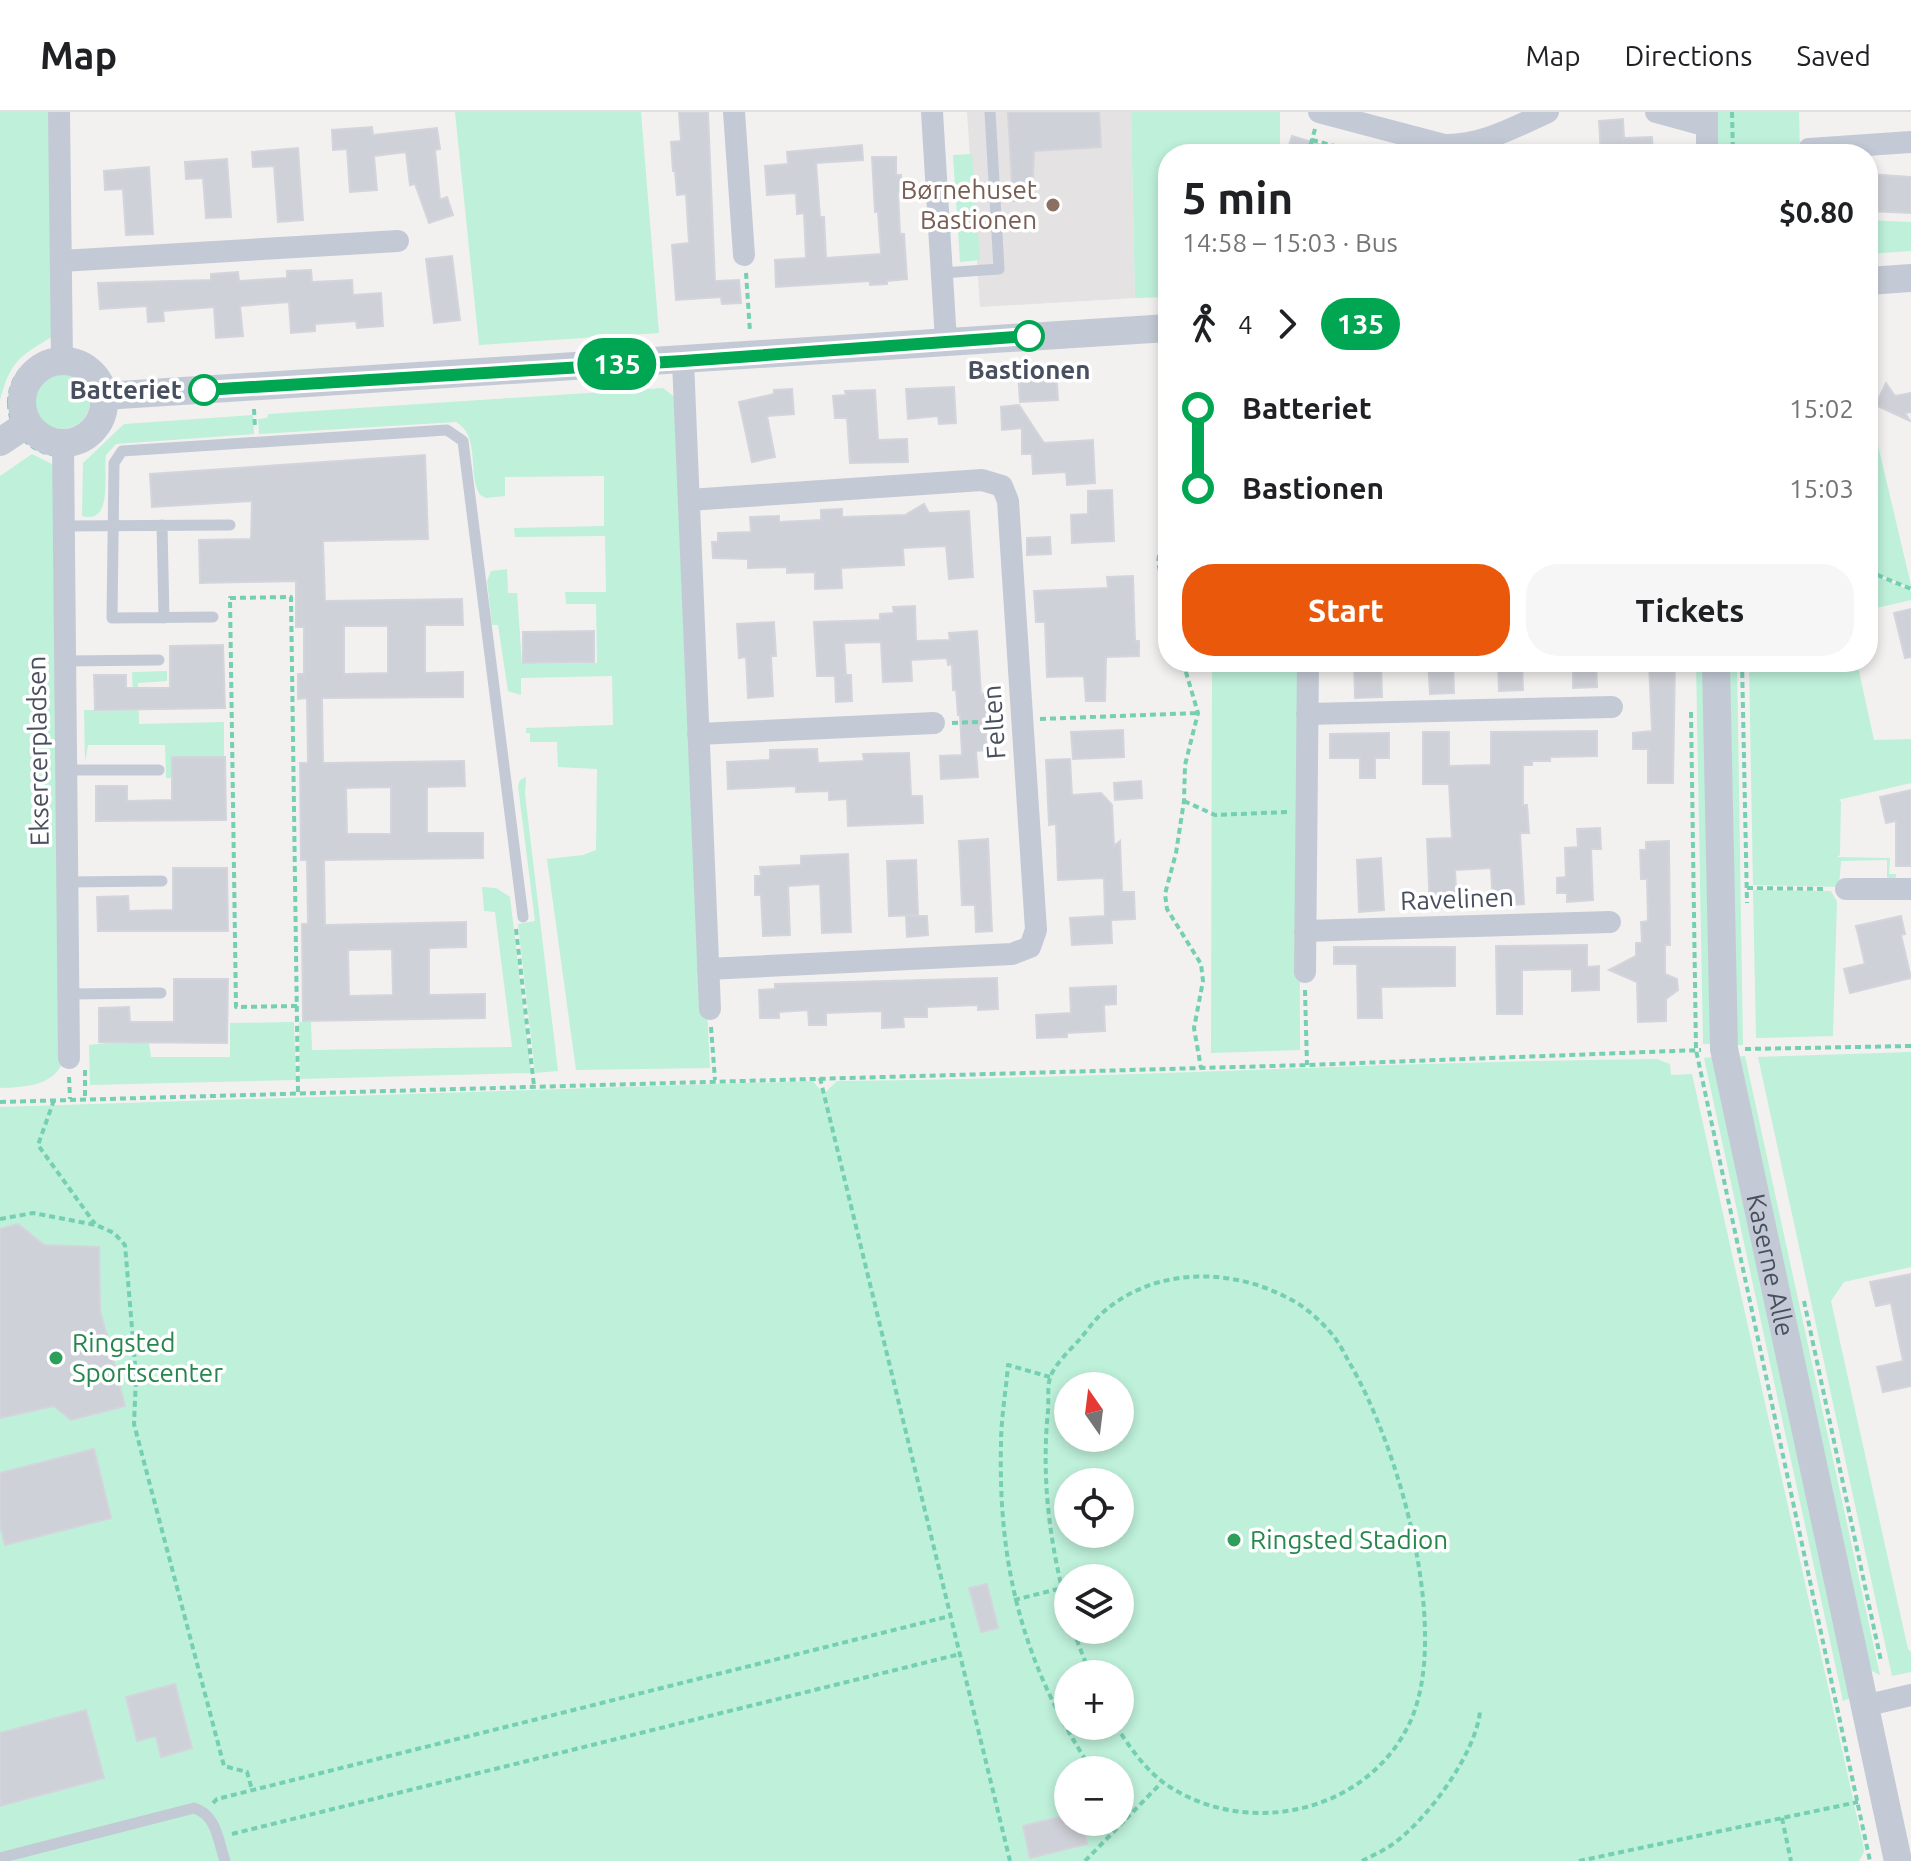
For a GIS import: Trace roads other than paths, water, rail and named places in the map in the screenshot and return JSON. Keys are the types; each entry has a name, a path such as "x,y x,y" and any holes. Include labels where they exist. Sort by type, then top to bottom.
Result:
{"street":[{"path":"59,112 62,355"},
{"path":"734,112 744,255"},
{"path":"932,112 946,341"},
{"path":"1319,112 1440,144"},
{"path":"1470,144 1548,112"},
{"path":"1656,112 1707,119 1707,144"},
{"path":"1878,144 1911,142"},
{"path":"61,261 398,241"},
{"path":"1878,280 1911,278"},
{"path":"109,395 1158,329"},
{"path":"62,355 85,366 109,395"},
{"path":"62,355 30,376 14,432 37,434 64,450 90,434 99,423 109,395"},
{"path":"683,361 710,1009"},
{"name":"Eksercerpladsen","path":"64,450 69,1058"},
{"name":"Felten","path":"689,500 982,480 1002,486 1008,501 1036,930 1030,947 1012,954 708,969"},
{"path":"1305,972 1308,672"},
{"name":"Kaserne Alle","path":"1716,672 1724,1049 1875,1703 1885,1796 1898,1861"},
{"path":"1307,714 1612,707"},
{"path":"698,734 934,723"},
{"path":"1846,889 1911,889"},
{"name":"Ravelinen","path":"1305,931 1610,922"},
{"path":"1875,1703 1911,1695"}],"lane":[{"path":"942,273 999,269 990,112"},
{"path":"213,617 112,618 114,463 122,451 447,430 463,441 523,917"},
{"path":"162,525 164,618"},
{"path":"64,526 230,525"},
{"path":"65,661 159,660"},
{"path":"66,770 159,770"},
{"path":"67,882 162,881"},
{"path":"68,994 161,993"},
{"path":"0,1858 194,1808 205,1811 212,1820 225,1861"}],"place":[{"name":"Børnehuset Bastionen","path":"1053,205"},
{"name":"Bastionen","path":"1029,336"},
{"name":"Batteriet","path":"204,390"},
{"name":"Ringsted Sportscenter","path":"56,1358"},
{"name":"Ringsted Stadion","path":"1234,1540"}]}
